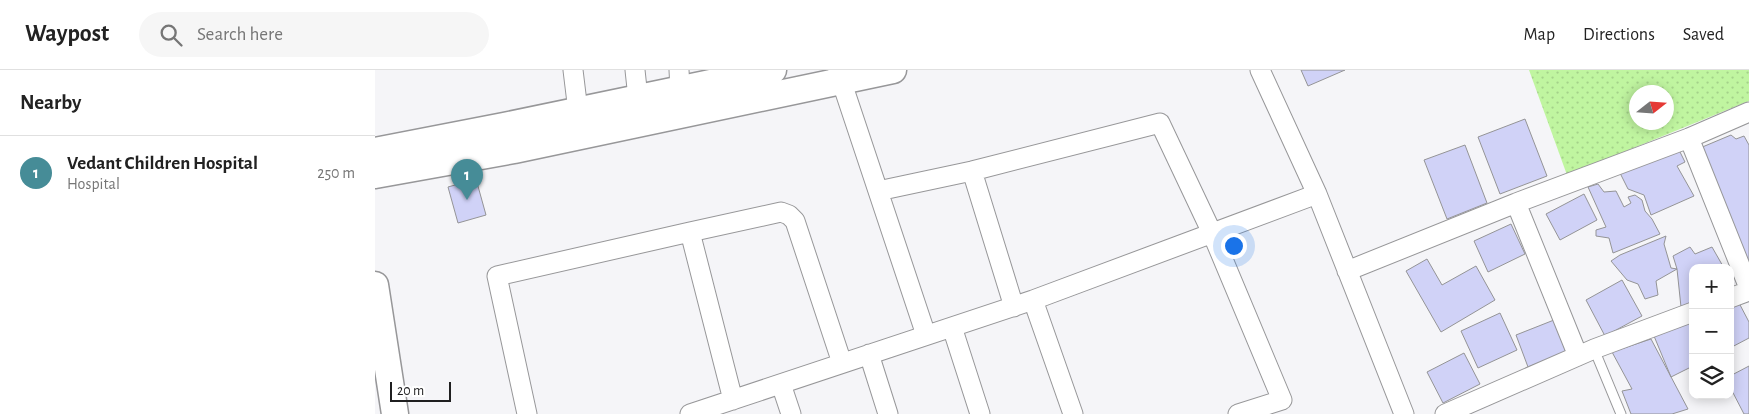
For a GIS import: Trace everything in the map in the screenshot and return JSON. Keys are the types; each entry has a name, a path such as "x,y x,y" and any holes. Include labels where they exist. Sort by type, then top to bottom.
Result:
{"street":[{"path":"573,70 578,111"},
{"path":"635,70 638,98"},
{"path":"375,151 638,98 680,80 773,70"},
{"path":"375,175 514,150 840,76 893,70"},
{"path":"1260,70 1317,194 1404,414"},
{"path":"840,76 926,335"},
{"path":"1347,271 1689,138 1749,112"},
{"path":"878,191 972,171 1160,122 1212,233 1282,400 1238,414"},
{"path":"1689,138 1749,290 1734,296"},
{"path":"972,171 1014,306"},
{"path":"691,414 1033,300 1317,194"},
{"path":"1516,204 1586,353"},
{"path":"527,414 497,276 781,212 789,215 795,221 842,363"},
{"path":"689,232 733,400"},
{"path":"375,285 395,414"},
{"path":"1033,300 1073,414"},
{"path":"1445,414 1586,353 1689,314"},
{"path":"952,327 980,414"},
{"path":"869,354 888,414"},
{"path":"781,384 791,414"}],"lane":[{"path":"1586,353 1621,414"}],"green space":[{"path":"1529,70 1749,70 1749,101 1567,175"}],"building":[{"path":"1301,70 1345,70 1308,86"},
{"path":"1525,119 1547,176 1500,194 1478,137"},
{"path":"1731,135 1736,139 1744,136 1749,145 1749,272 1700,148"},
{"path":"1465,145 1487,203 1447,219 1424,160"},
{"path":"1678,148 1685,162 1677,166 1694,196 1651,215 1644,195 1628,189 1619,171"},
{"path":"476,179 486,215 458,223 448,187"},
{"path":"1598,184 1604,192 1616,191 1624,207 1631,203 1628,197 1635,195 1642,200 1645,211 1660,234 1613,253 1609,238 1596,236 1596,230 1606,227 1588,187"},
{"path":"1584,194 1597,220 1560,240 1546,214"},
{"path":"1511,224 1525,254 1488,272 1474,241"},
{"path":"1666,236 1664,244 1671,268 1677,269 1656,281 1658,295 1645,299 1638,284 1627,280 1611,261 1620,255"},
{"path":"1690,247 1695,254 1712,247 1722,264 1689,264 1689,304 1681,307 1677,269 1673,256"},
{"path":"1427,259 1442,285 1476,266 1495,300 1441,332 1406,271"},
{"path":"1622,280 1642,316 1605,336 1586,300"},
{"path":"1738,301 1749,322 1749,338 1734,346 1734,309 1734,302"},
{"path":"1500,313 1517,350 1478,368 1461,331"},
{"path":"1554,320 1566,352 1528,367 1516,335"},
{"path":"1689,322 1689,368 1671,377 1654,336"},
{"path":"1651,339 1688,409 1672,414 1631,414 1622,391 1632,389 1612,352"},
{"path":"1464,353 1480,384 1443,403 1427,372"},
{"path":"1749,366 1749,414 1744,414 1734,395 1734,374"}],"place":[{"name":"Vedant Children Hospital","path":"467,200"}]}
